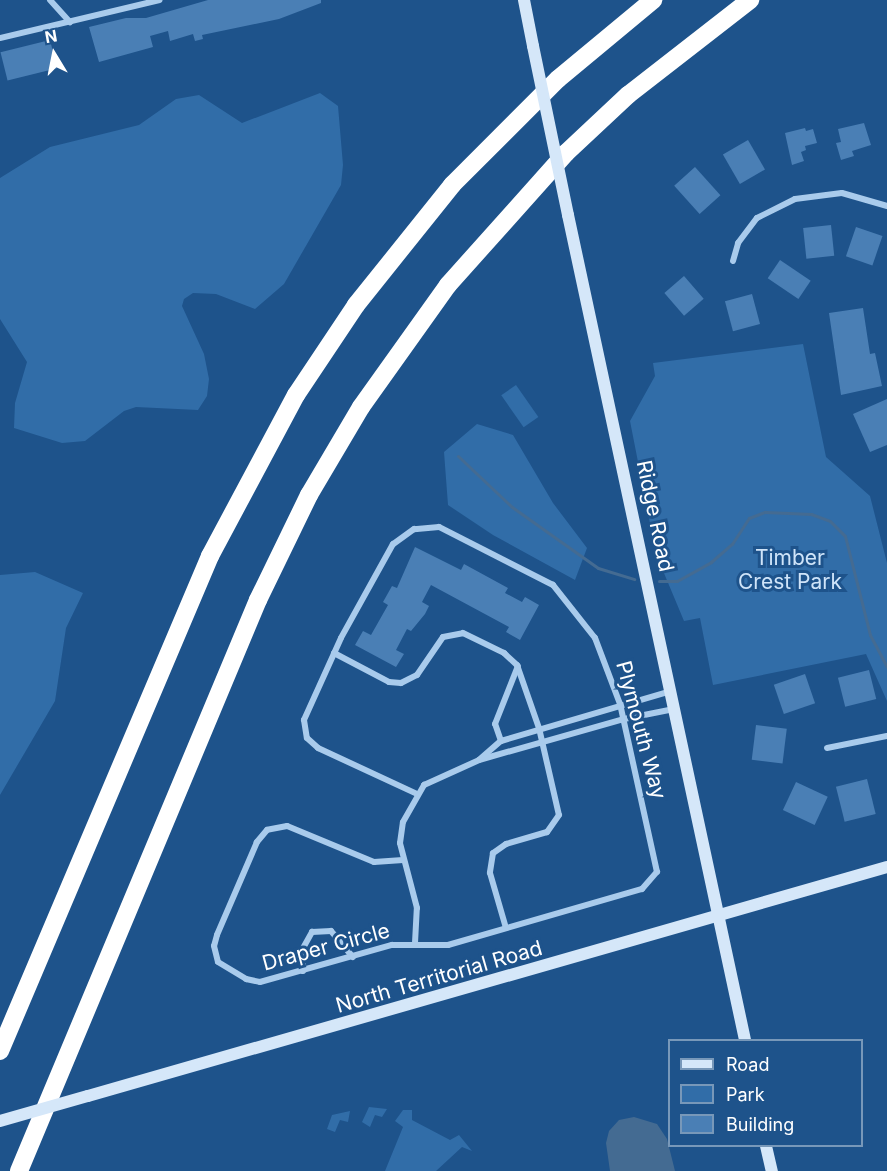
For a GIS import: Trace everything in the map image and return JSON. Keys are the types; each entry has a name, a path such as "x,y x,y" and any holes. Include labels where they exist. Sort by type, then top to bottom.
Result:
{"highway":[{"path":"0,1051 210,556 296,395 356,305 452,185 544,92 653,0"},
{"path":"19,1171 258,600 309,495 361,407 448,285 566,153 672,58 750,0"}],"street":[{"path":"50,0 70,22"},
{"path":"0,38 160,0"},
{"name":"Ridge Road","path":"524,0 745,1039"},
{"path":"733,261 738,243 757,218 795,198 842,194 887,206"},
{"name":"Plymouth Way","path":"415,943 448,945 642,889 654,878 657,865 620,704 595,638 561,590 439,527 414,529 393,544 334,653 307,711 304,725 307,738 318,748 417,794"},
{"path":"334,653 389,682 401,683 417,675 443,637 463,633 504,653 518,666 539,728 559,815 547,832 506,844 493,854 490,873 506,928"},
{"path":"501,741 495,724 518,666"},
{"path":"479,760 501,741 620,704 672,691"},
{"path":"415,943 417,908 403,860 401,830 417,794 435,777 479,760 543,744 624,719 676,708"},
{"path":"827,748 887,736"},
{"name":"Draper Circle","path":"403,860 375,862 287,826 273,827 262,834 217,935 215,955 224,968 253,982 415,943"},
{"name":"North Territorial Road","path":"0,1121 887,867"},
{"path":"303,971 302,950 312,932 331,931 352,957"},
{"path":"766,1147 772,1171"}],"green space":[{"path":"320,93 338,106 343,165 341,185 284,284 255,309 216,294 193,293 184,299 182,306 204,354 209,379 207,396 198,410 136,407 124,411 85,441 62,443 14,428 15,403 27,362 0,319 0,178 50,147 139,125 176,99 199,95 242,123"},
{"name":"Timber Crest Park","path":"803,344 826,457 870,496 887,563 887,701 866,654 713,685 700,618 684,621 656,554 630,421 655,376 653,363"},
{"path":"516,385 538,417 524,427 501,395"},
{"path":"477,424 513,435 553,503 587,548 575,580 493,535 448,505 444,452"},
{"path":"35,572 83,593 66,628 55,701 0,795 0,575"},
{"path":"369,1107 387,1109 382,1117 375,1115 370,1127 362,1122"},
{"path":"403,1110 412,1110 412,1120 450,1140 459,1135 472,1151 462,1147 436,1171 385,1171 403,1127 395,1121"},
{"path":"350,1111 348,1122 340,1120 335,1132 327,1129 332,1115"}],"shaded area":[{"path":"634,1117 657,1124 667,1139 675,1171 610,1171 606,1143 609,1131 619,1120"}],"building":[{"path":"208,0 321,0 321,3 279,19 202,35 203,39 195,41 193,34 170,41 168,31 150,36 153,47 99,62 89,27 126,18 146,18"},
{"path":"50,40 57,68 8,80 1,52"},
{"path":"864,123 871,145 852,151 854,156 841,160 836,143 841,142 838,129"},
{"path":"805,128 806,131 813,129 817,143 805,146 806,150 801,152 804,161 792,165 785,133"},
{"path":"748,140 765,169 740,184 723,154"},
{"path":"695,167 720,195 700,214 674,186"},
{"path":"831,225 834,256 806,259 803,228"},
{"path":"856,227 882,236 872,265 846,256"},
{"path":"780,260 811,281 798,299 768,278"},
{"path":"684,276 704,299 684,316 664,293"},
{"path":"752,294 760,324 733,331 725,301"},
{"path":"863,308 870,354 875,353 882,386 841,395 829,313"},
{"path":"887,399 887,445 870,452 853,414"},
{"path":"415,547 461,570 464,564 508,588 505,593 522,602 525,597 539,605 520,640 506,632 509,627 431,585 422,602 429,606 425,614 411,631 407,629 396,650 404,654 396,667 355,645 363,631 371,635 388,605 383,602 392,586 397,588"},
{"path":"869,670 876,699 845,707 838,678"},
{"path":"805,674 815,703 784,714 774,685"},
{"path":"756,725 787,729 783,764 752,760"},
{"path":"867,779 876,814 845,822 836,787"},
{"path":"796,782 828,797 815,825 783,810"}],"waterway":[{"path":"458,456 512,507 598,568 634,579"},
{"path":"659,581 677,581 711,562 732,544 749,518 765,512 811,514 830,521 845,536 870,635 887,667"}]}
